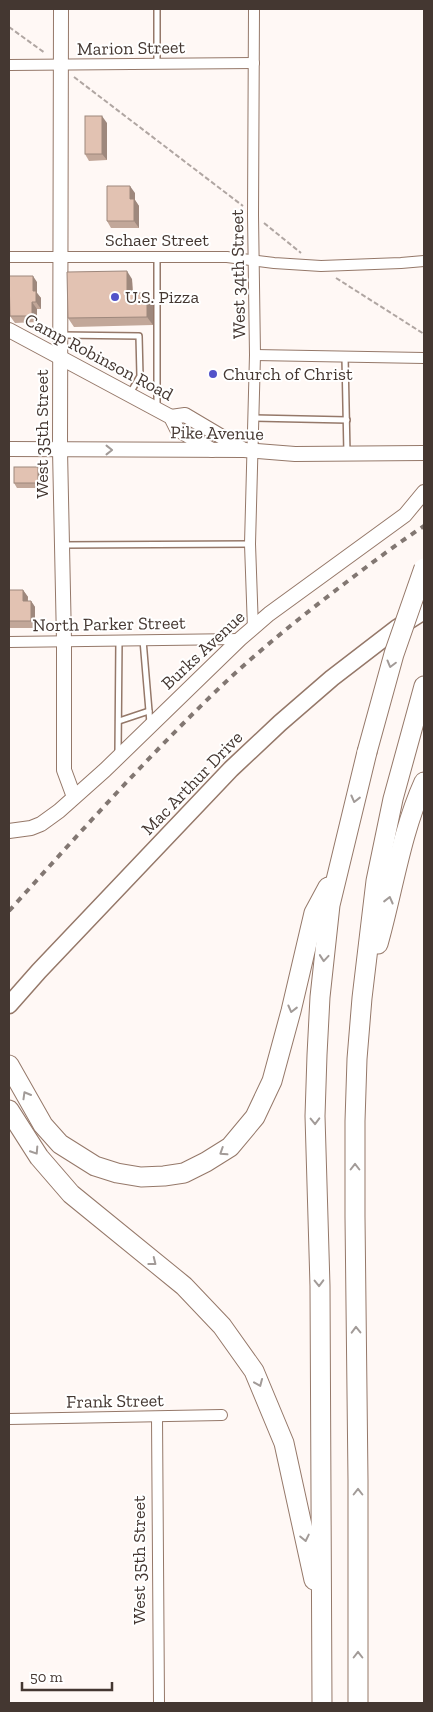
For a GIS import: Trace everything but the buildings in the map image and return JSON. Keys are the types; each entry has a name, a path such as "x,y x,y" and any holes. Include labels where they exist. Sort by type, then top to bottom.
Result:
{"highway":[{"path":"322,1703 320,1286 315,1116 324,949 330,906 367,752 394,654 424,568"},
{"path":"358,1703 355,1121 357,1060 362,998 376,881 393,799 424,686"},
{"path":"362,998 399,859 424,782"},
{"path":"9,1065 43,1124 60,1144 95,1166 117,1174 141,1177 184,1173 206,1162 230,1147 255,1117 272,1081 314,913 340,864"},
{"path":"9,1110 39,1157 71,1194 184,1286 222,1326 254,1371 284,1443 322,1616"}],"main road":[{"name":"West 35th Street","path":"61,9 60,450 64,641 64,770 74,797"},
{"name":"Camp Robinson Road","path":"9,330 171,418 177,429 213,451"},
{"name":"Camp Robinson Road","path":"171,418 185,415 248,450"},
{"name":"Pike Avenue","path":"9,450 248,450 295,454 424,453"},
{"name":"Burks Avenue","path":"9,831 31,828 41,824 105,770 240,639 269,614 406,515 424,492"},
{"path":"406,515 424,500"},
{"name":"Mac Arthur Drive","path":"9,1005 39,971 231,770 280,722 332,678 397,628 424,611"}],"street":[{"name":"West 34th Street","path":"253,629 248,450 253,418 255,355 253,214 254,9"},
{"name":"Marion Street","path":"9,65 254,63"},
{"name":"Schaer Street","path":"9,257 227,257 321,266 424,261"},
{"path":"255,355 424,358"},
{"name":"North Parker Street","path":"9,642 240,639"},
{"name":"Frank Street","path":"9,1419 222,1415"},
{"name":"West 35th Street","path":"157,1417 158,1703"}],"lane":[{"path":"156,9 157,64"},
{"path":"157,256 157,410"},
{"path":"60,336 139,336 140,376 129,395"},
{"path":"345,356 347,454"},
{"path":"253,418 346,420"},
{"path":"62,545 250,544"},
{"path":"118,756 119,640"},
{"path":"143,640 150,726"},
{"path":"119,721 149,711"}],"path":[{"path":"9,27 62,65 74,77 117,111 302,253"},
{"path":"321,266 374,303 424,334"}],"railway":[{"path":"9,911 134,775 227,681 310,610 424,526"}],"place":[{"name":"U.S. Pizza","path":"115,297"},
{"name":"Church of Christ","path":"213,374"}]}
